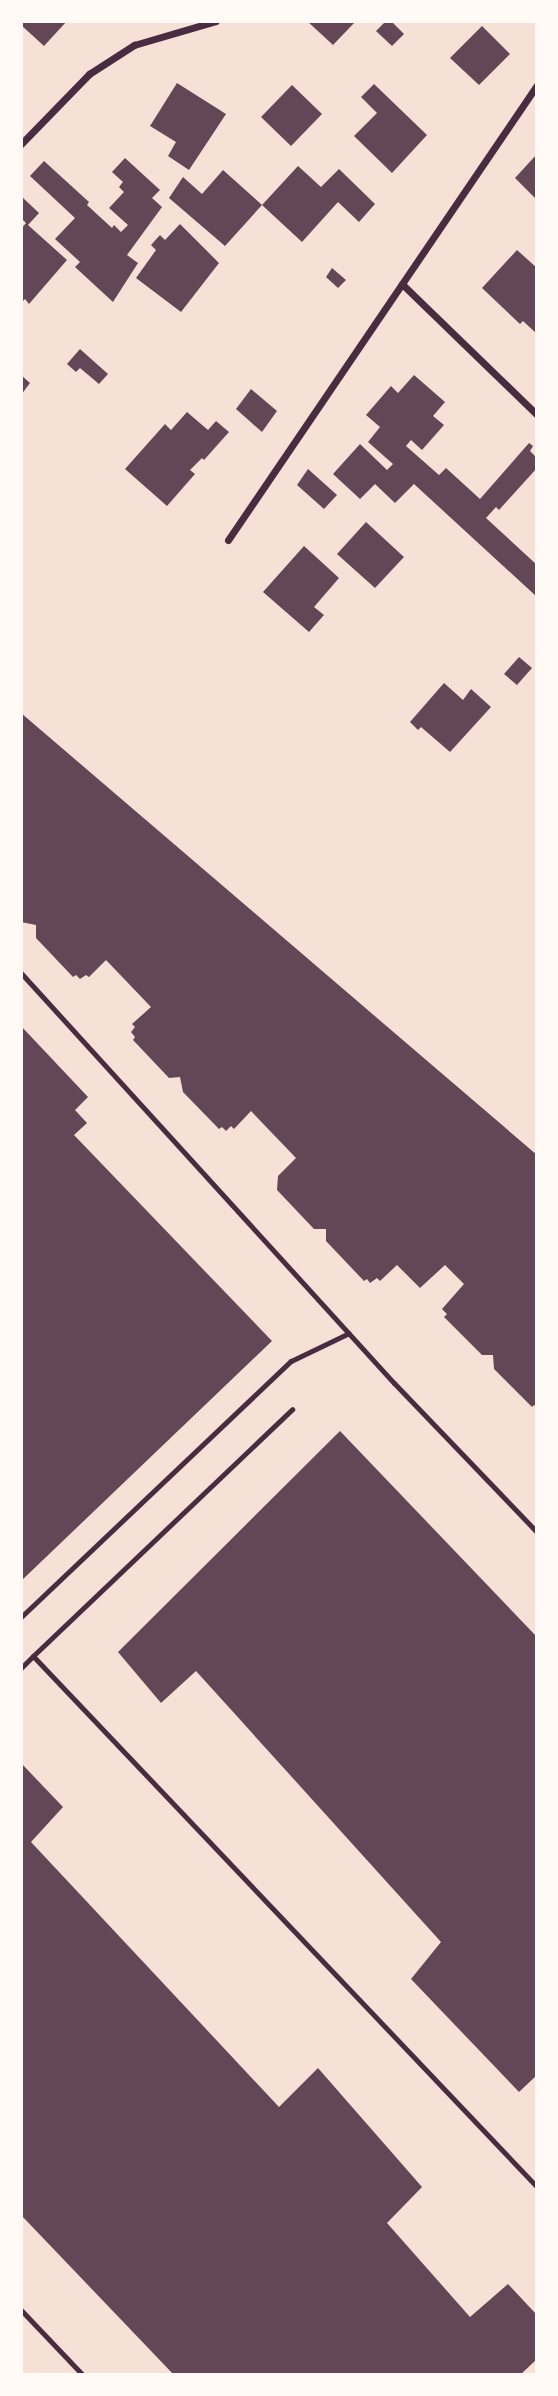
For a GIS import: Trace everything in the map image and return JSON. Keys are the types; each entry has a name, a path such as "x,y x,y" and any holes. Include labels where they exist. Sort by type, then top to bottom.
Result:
{"street":[{"path":"21,144 89,74 134,45 216,21"},
{"path":"228,540 537,85"},
{"path":"402,284 537,415"}],"lane":[{"path":"21,973 349,1334 537,1532"},
{"path":"21,1617 291,1361 349,1334"},
{"path":"21,1668 292,1409"},
{"path":"33,1657 537,2187"},
{"path":"21,2311 83,2375"}],"building":[{"path":"21,21 67,21 44,46 21,25"},
{"path":"307,21 356,21 333,45"},
{"path":"386,21 391,21 404,34 392,46 376,31"},
{"path":"482,26 510,54 479,85 450,58"},
{"path":"177,83 226,114 189,170 168,156 176,142 150,126"},
{"path":"374,84 427,135 392,173 354,136 377,113 361,97"},
{"path":"292,85 322,114 291,146 261,117"},
{"path":"537,154 537,200 515,178"},
{"path":"125,158 160,190 152,198 162,207 127,255 138,263 113,302 75,267 80,262 55,239 75,218 30,176 44,161 89,202 87,205 112,228 114,225 121,232 128,225 109,208 124,192 119,187 123,182 112,172"},
{"path":"298,166 321,187 339,169 375,204 359,222 338,202 302,242 262,205"},
{"path":"223,170 262,205 225,246 169,198 183,177 202,194"},
{"path":"21,196 39,213 28,225 67,260 29,304 25,299 21,303 21,229 26,223 21,218"},
{"path":"180,224 219,263 181,312 136,278 156,250 151,245 160,235 165,240"},
{"path":"517,250 537,268 537,334 523,321 520,324 482,288"},
{"path":"332,268 346,280 338,288 326,277"},
{"path":"80,349 108,374 99,384 80,368 76,372 67,364"},
{"path":"21,375 30,383 21,395"},
{"path":"414,375 445,402 433,416 444,425 422,450 411,440 406,446 439,475 446,468 480,499 529,443 533,446 530,451 537,458 537,468 499,510 496,507 486,518 537,565 537,597 414,484 395,503 375,484 360,499 333,474 360,444 387,470 393,464 368,442 380,427 366,415 391,386 398,393"},
{"path":"251,389 277,411 262,432 236,409"},
{"path":"187,412 208,430 216,421 229,432 204,460 202,458 190,470 195,474 167,506 125,469 165,424 171,430"},
{"path":"308,469 337,495 324,509 297,485"},
{"path":"366,522 404,557 375,588 337,554"},
{"path":"304,546 339,578 314,607 324,615 309,632 263,592"},
{"path":"519,657 532,668 517,685 504,674"},
{"path":"444,683 463,700 471,689 491,707 450,752 421,727 418,730 410,722"},
{"path":"21,713 537,1155 537,1407 532,1407 494,1369 493,1355 482,1355 444,1317 447,1314 442,1309 464,1284 445,1265 420,1288 397,1265 380,1281 377,1278 370,1283 367,1279 364,1281 326,1241 326,1229 314,1229 277,1190 278,1176 296,1158 251,1111 234,1129 231,1126 226,1131 222,1127 219,1129 183,1092 180,1077 169,1078 133,1040 135,1037 131,1032 135,1027 132,1024 151,1007 106,960 89,977 73,977 36,938 36,925 21,922"},
{"path":"21,1026 88,1097 75,1110 87,1123 74,1135 272,1341 21,1581"},
{"path":"340,1431 537,1637 537,2075 519,2092 411,1979 441,1942 196,1671 161,1703 118,1652"},
{"path":"21,1763 63,1807 31,1842 279,2107 318,2068 422,2187 387,2223 470,2317 508,2284 537,2315 537,2359 520,2375 174,2375 21,2215"}]}
